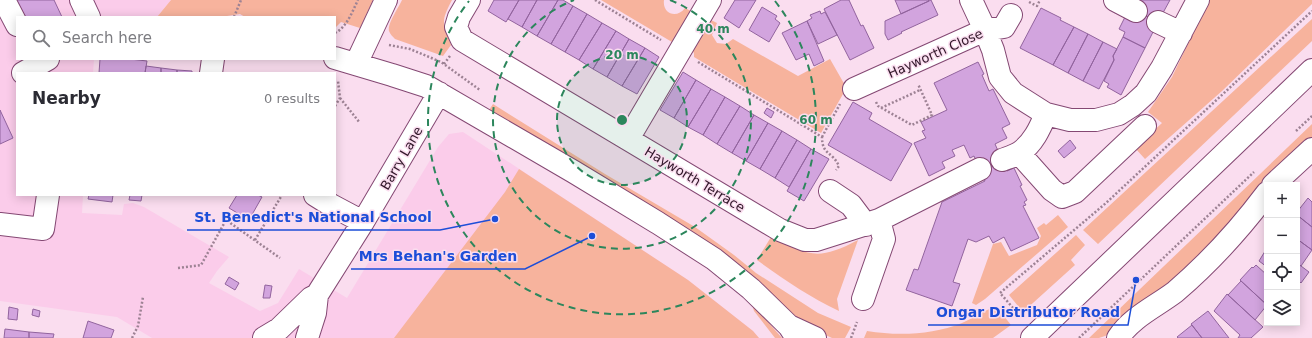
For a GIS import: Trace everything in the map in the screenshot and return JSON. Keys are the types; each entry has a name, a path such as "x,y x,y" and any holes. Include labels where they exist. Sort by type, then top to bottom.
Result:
{"street":[{"path":"4,0 16,23"},
{"path":"81,0 89,16"},
{"path":"356,64 386,0"},
{"name":"Hayworth Terrace","path":"470,0 459,17 456,27 462,40 780,230 806,240 816,240 872,223 980,169"},
{"path":"628,140 710,0"},
{"path":"971,0 993,50 1000,77 1013,93 1046,114 1070,120 1096,120 1119,114 1146,94 1162,68 1198,0"},
{"path":"1115,0 1136,11"},
{"name":"Hayworth Close","path":"849,94 909,64 985,30 1004,27 1018,8"},
{"path":"1158,22 1181,33"},
{"path":"336,58 426,86 651,219 714,259 751,288 793,332 815,338"},
{"path":"211,72 213,60"},
{"path":"1034,336 1312,70"},
{"name":"Barry Lane","path":"321,289 363,222 439,94"},
{"path":"1046,114 1037,134 1028,146 1010,156 1052,190 1062,196 1075,192 1145,126"},
{"path":"1276,182 1312,149"},
{"path":"830,191 851,205 872,223 884,239 864,299"},
{"path":"0,224 43,229 48,196"},
{"path":"317,196 363,222"},
{"path":"1118,338 1129,324 1174,292 1213,257 1247,219 1264,197"},
{"path":"264,338 279,329 321,289"},
{"path":"307,338 321,289"}],"path":[{"path":"234,16 241,0"},
{"path":"336,33 342,30 358,0"},
{"path":"594,0 822,137"},
{"path":"1018,8 1037,6 1040,0"},
{"path":"1034,336 1000,293 1106,203 1312,11"},
{"path":"875,100 878,106 912,125 932,114 909,64"},
{"path":"881,108 920,90"},
{"path":"830,191 830,181 838,166 835,158 822,146 822,137 849,94"},
{"path":"340,98 360,123"},
{"path":"1295,132 1312,116"},
{"path":"1079,338 1257,169"},
{"path":"255,240 281,196"},
{"path":"178,268 201,265 226,220 280,258"},
{"path":"132,338 138,326 143,297"},
{"path":"851,338 857,322"}],"shaded area":[{"path":"0,0 171,0 158,16 16,16 16,60 94,60 93,72 16,72 16,196 83,196 82,213 122,215 124,204 133,203 144,207 229,257 209,283 260,311 278,303 299,269 347,298 438,147 449,134 463,132 688,280 753,331 759,338 152,338 117,317 0,301"},
{"path":"171,0 373,0 360,28 341,22 336,27 336,16 243,16 240,14 227,16 158,16"},
{"path":"402,0 452,0 444,18 446,32 451,45 443,56 395,39 391,34 389,31 390,24"},
{"path":"601,0 664,0 665,9 668,12 674,14 685,8 691,11 672,42"},
{"path":"1209,0 1312,0 1312,4 1222,91 1145,159 1135,148 1162,123 1148,112 1172,77"},
{"path":"709,19 717,23 712,35 717,43 726,44 733,39 798,76 830,59 850,94 843,94 821,133 694,57 694,53 691,49"},
{"path":"1312,19 1312,41 1098,244 1083,230"},
{"path":"493,104 605,174 695,227 756,273 818,313 851,327 845,338 832,338 819,332 489,110"},
{"path":"1312,124 1312,138 1281,163 1265,180 1210,248 1108,335 1099,338 1089,338"},
{"path":"519,169 688,280 753,331 759,338 394,338 505,192"},
{"path":"1058,215 1068,227 985,299 976,305 972,303 993,244 1001,242 1009,256 1037,245 1041,236 1037,228 1044,223 1046,225"},
{"path":"1076,235 1085,245 1071,260 1075,265 1023,312 1009,295"},
{"path":"771,237 805,252 814,254 833,251 858,240 837,299 839,311 797,287 757,260"},
{"path":"752,304 782,338 775,338 754,311"},
{"path":"996,306 1011,325 993,338 864,338 867,331 903,334 939,330 962,323"}],"building":[{"path":"12,0 54,0 62,16 19,16"},
{"path":"494,0 519,0 506,22 488,11"},
{"path":"519,0 537,0 522,27 508,19"},
{"path":"537,0 558,0 537,36 522,27"},
{"path":"558,0 563,0 573,6 551,44 537,36"},
{"path":"735,0 756,0 739,28 724,18"},
{"path":"841,0 849,0 861,26 863,25 874,48 850,60 824,9"},
{"path":"895,0 928,0 929,1 901,14"},
{"path":"931,0 938,15 901,32 902,33 888,40 885,34 885,21"},
{"path":"1134,0 1170,0 1158,22 1136,11"},
{"path":"573,6 587,14 565,52 551,44"},
{"path":"762,7 777,16 775,19 780,23 769,42 749,30"},
{"path":"1041,8 1061,18 1060,20 1074,27 1053,65 1020,48"},
{"path":"820,11 821,14 825,12 837,35 818,44 807,21 812,18 810,15"},
{"path":"1136,11 1158,22 1145,48 1123,37 1125,32 1119,29 1126,15"},
{"path":"587,14 602,23 579,60 565,52"},
{"path":"807,21 824,61 814,66 809,54 796,60 782,33"},
{"path":"602,23 616,31 593,69 579,60"},
{"path":"1074,27 1088,34 1068,73 1053,65"},
{"path":"616,31 629,39 607,77 593,69"},
{"path":"1088,34 1103,42 1083,81 1068,73"},
{"path":"1123,37 1145,48 1121,95 1107,87 1109,84 1104,81 1114,60 1113,56"},
{"path":"629,39 645,48 622,86 607,77"},
{"path":"1103,42 1117,49 1113,56 1114,60 1099,89 1083,81"},
{"path":"645,48 659,57 637,94 622,86"},
{"path":"100,60 147,61 145,72 99,72"},
{"path":"978,62 984,74 982,75 989,91 993,89 1010,124 1002,128 1007,138 995,144 1007,171 1014,168 1022,185 1020,186 1027,200 1024,202 1026,205 1023,206 1039,238 1011,251 1004,237 993,243 989,236 976,242 968,239 953,282 960,284 952,306 906,290 914,269 918,270 942,202 985,181 974,156 970,158 964,145 952,150 955,156 942,162 945,168 929,176 914,143 926,138 922,131 925,130 921,122 947,110 934,83"},
{"path":"146,66 161,68 161,72 145,72"},
{"path":"161,68 177,70 177,72 161,72"},
{"path":"177,70 192,71 192,72 177,72"},
{"path":"683,72 696,80 674,118 660,110"},
{"path":"696,80 711,89 688,127 674,118"},
{"path":"711,89 725,97 703,135 688,127"},
{"path":"725,97 740,106 717,144 703,135"},
{"path":"853,102 872,113 869,119 912,144 891,181 828,145"},
{"path":"740,106 754,115 732,153 717,144"},
{"path":"767,108 774,112 771,118 764,113"},
{"path":"0,110 13,138 0,144"},
{"path":"754,115 768,123 746,161 732,153"},
{"path":"768,123 782,131 760,169 746,161"},
{"path":"782,131 797,140 775,178 760,169"},
{"path":"797,140 811,149 789,187 775,178"},
{"path":"1070,140 1076,148 1064,158 1058,151"},
{"path":"811,149 829,159 804,201 787,191"},
{"path":"89,196 113,196 112,202 88,199"},
{"path":"130,196 142,196 141,201 129,200"},
{"path":"236,196 262,197 249,220 229,208"},
{"path":"1308,198 1312,202 1312,227 1300,217 1300,208"},
{"path":"1300,217 1312,227 1312,250 1300,241"},
{"path":"1300,241 1312,250 1301,266 1300,265"},
{"path":"1264,253 1264,265 1259,261"},
{"path":"1256,265 1264,272 1264,302 1240,280 1252,267 1253,268"},
{"path":"1300,265 1309,272 1301,283 1300,282"},
{"path":"229,277 239,283 235,290 225,284"},
{"path":"1241,281 1264,302 1264,309 1255,320 1228,295"},
{"path":"265,285 272,286 270,298 263,298"},
{"path":"1227,294 1263,327 1251,338 1238,338 1240,335 1214,311"},
{"path":"9,307 18,309 17,320 8,319"},
{"path":"33,309 40,311 39,317 32,315"},
{"path":"1208,311 1229,338 1202,338 1191,324"},
{"path":"88,321 114,330 111,338 83,338"},
{"path":"1192,325 1202,338 1177,337"},
{"path":"5,329 29,332 29,338 4,338"},
{"path":"29,332 54,334 53,338 29,338"}],"place":[{"name":"St. Benedict's National School","path":"495,219"},
{"name":"Mrs Behan's Garden","path":"592,236"},
{"name":"Ongar Distributor Road","path":"1136,280"}]}
